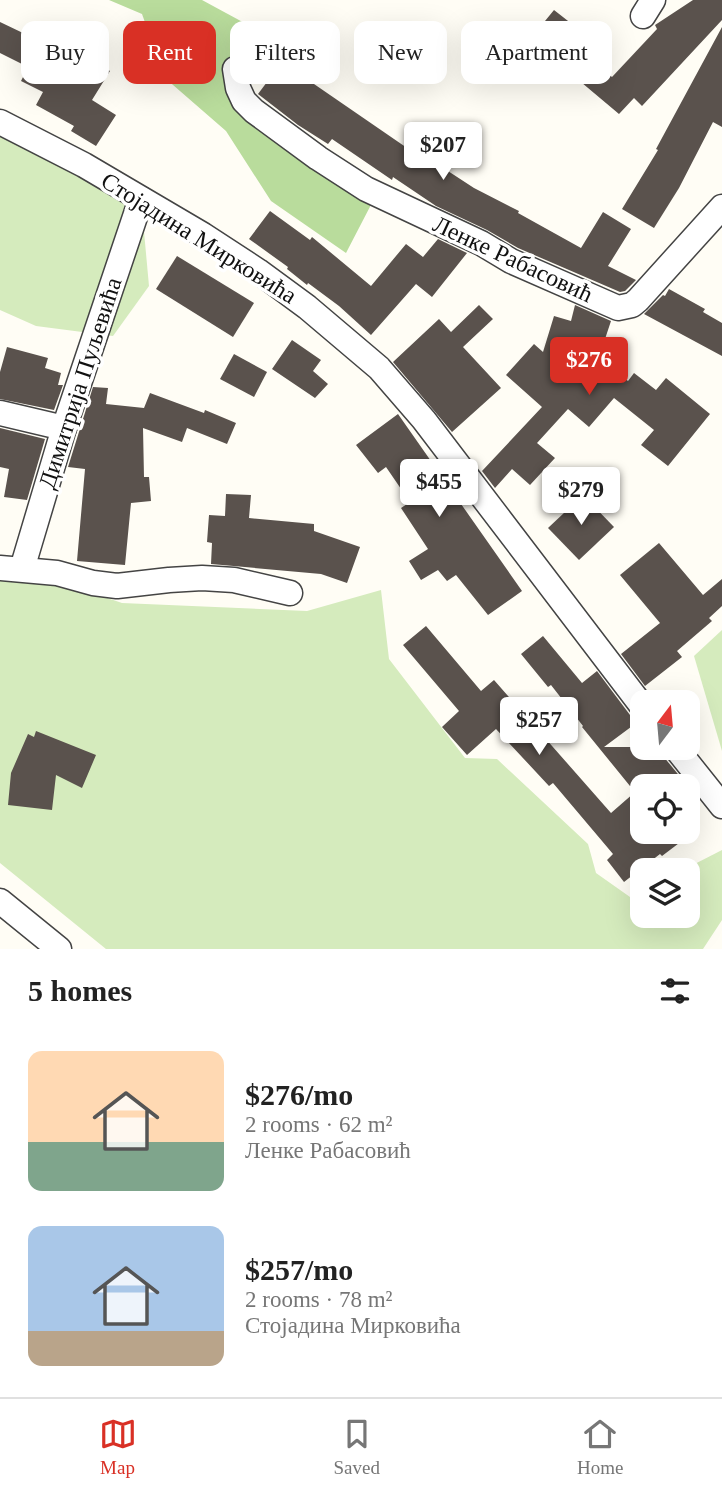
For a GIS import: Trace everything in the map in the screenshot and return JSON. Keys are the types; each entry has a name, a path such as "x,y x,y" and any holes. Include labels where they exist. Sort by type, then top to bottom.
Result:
{"street":[{"name":"Ленке Рабасовић","path":"237,84 244,101 254,111 366,190 481,243 511,261 618,308 632,305 638,300 722,207"},
{"name":"Стојадина Мирковића","path":"0,122 142,199 258,271 317,315 379,368 424,421 630,690"},
{"name":"Димитрија Пуљевића","path":"142,199 64,428 11,568 57,573 93,583 117,586 169,580 212,579 234,580 290,593"},
{"path":"0,413 64,428"},
{"path":"685,760 722,806"},
{"path":"0,901 59,949"}],"green space":[{"path":"109,0 202,0 241,21 230,21 230,64 224,70 230,75 230,84 240,84 374,199 346,253 271,201 226,131 172,84 216,84 216,21 145,21 142,14"},
{"path":"0,122 141,199 149,286 113,336 36,326 0,310"},
{"path":"0,568 22,569 122,603 307,611 381,590 389,659 465,758 497,759 588,844 596,873 630,897 630,928 700,928 700,861 722,850 722,920 703,949 106,949 0,863"},
{"path":"722,630 722,751 694,656"}],"building":[{"path":"693,0 722,0 722,20 642,106 634,98 619,114 583,84 612,84 612,77 657,29 655,25"},
{"path":"554,10 568,21 545,21"},
{"path":"0,22 21,32 21,64 0,53"},
{"path":"722,27 722,127 713,122 679,188 654,228 622,209 658,150 656,149"},
{"path":"27,84 102,84 92,100 116,115 96,146 71,131 74,126 36,105 43,92"},
{"path":"266,84 314,84 426,161 428,158 474,188 581,248 603,212 631,229 608,266 636,280 625,291 620,292 518,248 436,206 332,139 328,144 258,94"},
{"path":"270,211 310,240 312,237 371,286 406,244 423,257 438,239 467,253 432,297 416,284 371,335 339,306 308,283 307,285 287,269 288,267 249,239"},
{"path":"177,256 254,303 233,337 156,289"},
{"path":"669,289 705,309 703,312 722,323 722,356 644,314 665,296"},
{"path":"479,305 493,319 463,347 501,388 452,432 393,362 439,319 451,332"},
{"path":"575,305 611,321 599,357 628,381 634,373 656,390 666,378 710,414 668,466 641,445 654,430 614,398 589,427 568,409 537,443 555,458 530,485 512,469 495,488 482,471 542,407 506,375 534,344 543,352 554,316 571,321"},
{"path":"292,340 321,360 313,371 328,384 315,398 272,369"},
{"path":"7,347 48,358 45,368 61,373 58,385 63,385 54,410 0,399 0,372"},
{"path":"234,354 267,372 254,397 220,379"},
{"path":"93,387 108,388 106,404 144,408 150,393 236,423 227,444 187,428 182,442 143,428 144,477 149,477 151,501 131,503 125,565 77,561 85,469 68,467"},
{"path":"398,414 522,591 488,615 456,575 447,581 438,570 421,580 409,561 428,549 401,508 410,502 386,467 378,473 356,445"},
{"path":"0,428 45,439 27,500 4,497 9,469 0,467"},
{"path":"226,494 251,495 249,518 314,524 314,531 360,547 347,583 321,574 211,564 212,543 207,542 209,515 225,516"},
{"path":"583,495 614,527 579,560 548,528"},
{"path":"659,543 703,595 722,579 722,606 709,618 712,621 677,651 682,657 645,686 621,654 660,623 620,575"},
{"path":"426,626 481,691 494,680 611,813 630,796 630,844 678,844 662,856 660,854 655,858 630,858 630,877 624,882 607,860 613,854 553,783 549,786 496,729 467,755 442,727 459,711 403,645"},
{"path":"543,636 582,683 597,671 630,715 630,728 604,747 630,747 630,760 666,760 678,774 630,774 630,786 551,685 548,687 521,654"},
{"path":"36,731 96,755 82,788 56,775 52,810 8,805 11,773 28,734 34,737"}]}
